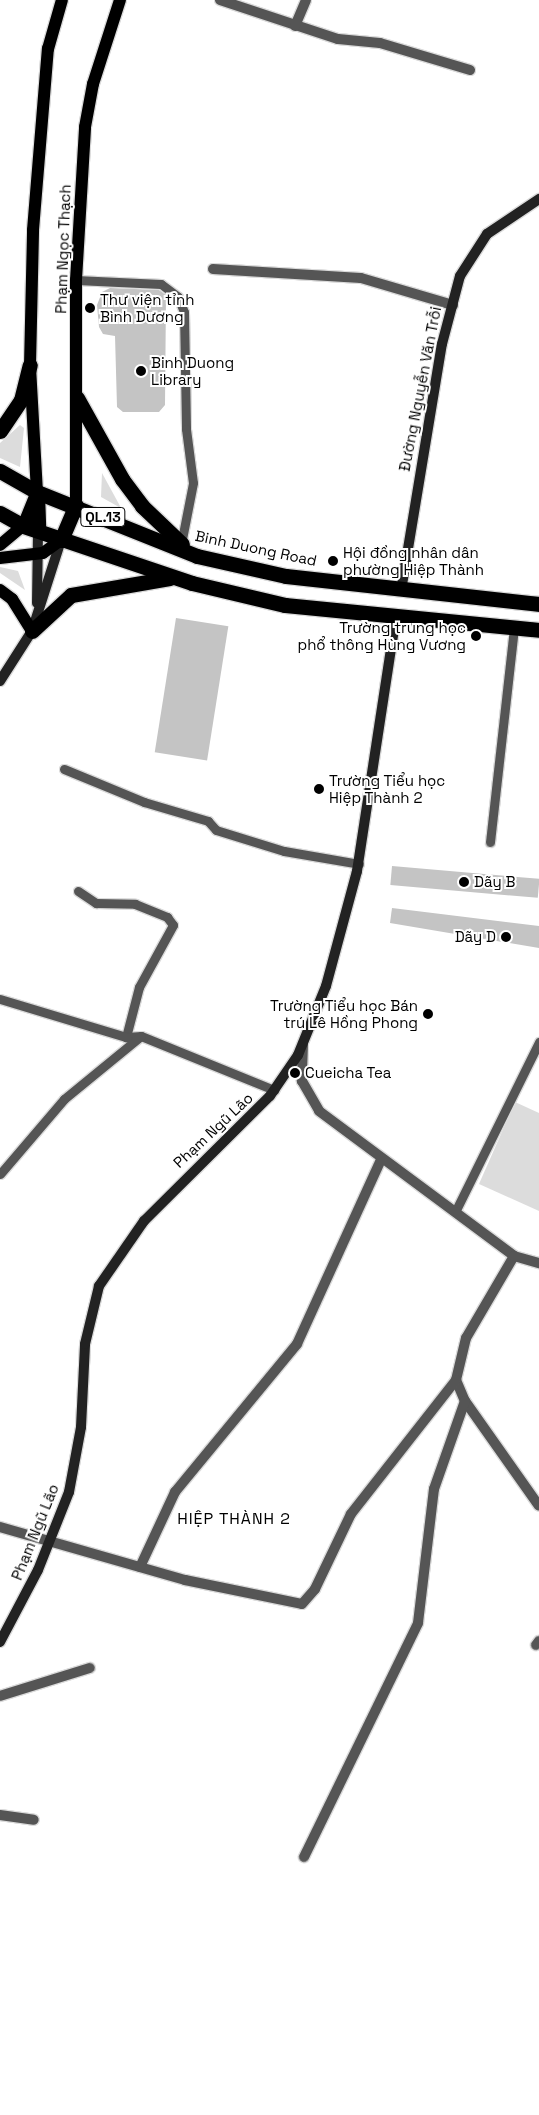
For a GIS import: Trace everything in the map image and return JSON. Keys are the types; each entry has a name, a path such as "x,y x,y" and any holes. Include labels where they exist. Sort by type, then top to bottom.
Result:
{"highway":[{"path":"0,431 22,400 30,365"},
{"path":"77,398 122,479 142,506 181,544 197,556"},
{"name":"Binh Duong Road","path":"5,473 37,492 76,505 197,556 286,576 401,592 539,604"},
{"path":"30,528 37,492"},
{"path":"61,540 76,505"},
{"name":"QL.13","path":"0,513 30,528 61,540 176,577 285,605 539,630"},
{"path":"32,631 71,595 176,577"}],"main road":[{"name":"Phạm Ngọc Thạch","path":"37,492 30,365 41,123 48,48 62,0"},
{"name":"Phạm Ngọc Thạch","path":"76,505 76,280 85,127 93,84 120,0"},
{"path":"0,545 30,528"},
{"path":"0,558 38,554 53,549 61,540"},
{"path":"0,590 12,599 32,631"}],"street":[{"path":"220,0 338,39 380,43 470,70"},
{"path":"295,26 306,0"},
{"name":"Đường Nguyễn Văn Trỗi","path":"401,592 413,505 452,305 460,276 487,234 539,199"},
{"path":"213,269 361,278 452,305"},
{"path":"30,528 38,554 32,631"},
{"path":"0,681 32,631 61,540"},
{"name":"Phạm Ngũ Lão","path":"0,1642 50,1541 68,1492 81,1427 86,1344 99,1286 144,1220 274,1090 303,1043 326,986 359,864 396,616"},
{"path":"303,1043 302,1081 318,1111 381,1160 514,1256 539,1263"},
{"path":"140,1567 175,1492 297,1344 381,1160"},
{"path":"0,1527 140,1567 302,1604 315,1589 351,1514 456,1380 466,1338 514,1256"},
{"path":"456,1380 466,1401 539,1506"},
{"path":"304,1858 418,1623 434,1489 466,1401"},
{"path":"0,1696 90,1668"},
{"path":"0,1815 34,1820"}],"lane":[{"path":"76,280 161,284 178,297 184,312 186,429 193,483 181,544"},
{"path":"490,842 514,628"},
{"path":"64,769 144,802 208,821 216,830 284,850 359,864"},
{"path":"78,891 96,903 135,904 167,917 173,925 139,987 126,1036"},
{"path":"0,999 126,1036 142,1036 274,1090"},
{"path":"0,1174 64,1098 142,1036"},
{"path":"454,1212 539,1042"}],"shaded area":[{"path":"20,425 24,428 20,467 0,458 0,443"},
{"path":"102,473 120,506 119,507 101,497"},
{"path":"0,567 18,571 25,590 0,573"},
{"path":"515,1102 539,1113 539,1211 479,1184"}],"building":[{"name":"Binh Duong Library","path":"110,288 159,290 166,295 165,405 159,412 123,412 117,407 115,336 103,334 99,327 97,305 102,292"},
{"path":"176,618 228,626 207,761 155,752"},
{"name":"Dãy B","path":"392,866 539,879 538,898 390,885"},
{"name":"Dãy D","path":"392,908 539,926 539,948 390,923"}],"place":[{"name":"Thư viện tỉnh Bình Dương","path":"90,308"},
{"name":"Binh Duong Library","path":"141,371"},
{"name":"Hội đồng nhân dân phường Hiệp Thành","path":"333,561"},
{"name":"Trường trung học phổ thông Hùng Vương","path":"476,636"},
{"name":"Trường Tiểu học Hiệp Thành 2","path":"319,789"},
{"name":"Dãy B","path":"464,882"},
{"name":"Dãy D","path":"506,937"},
{"name":"Trường Tiểu học Bán trú Lê Hồng Phong","path":"428,1014"},
{"name":"Cueicha Tea","path":"295,1073"}],"district":[{"name":"HIỆP THÀNH 2","path":"234,1519"}]}
